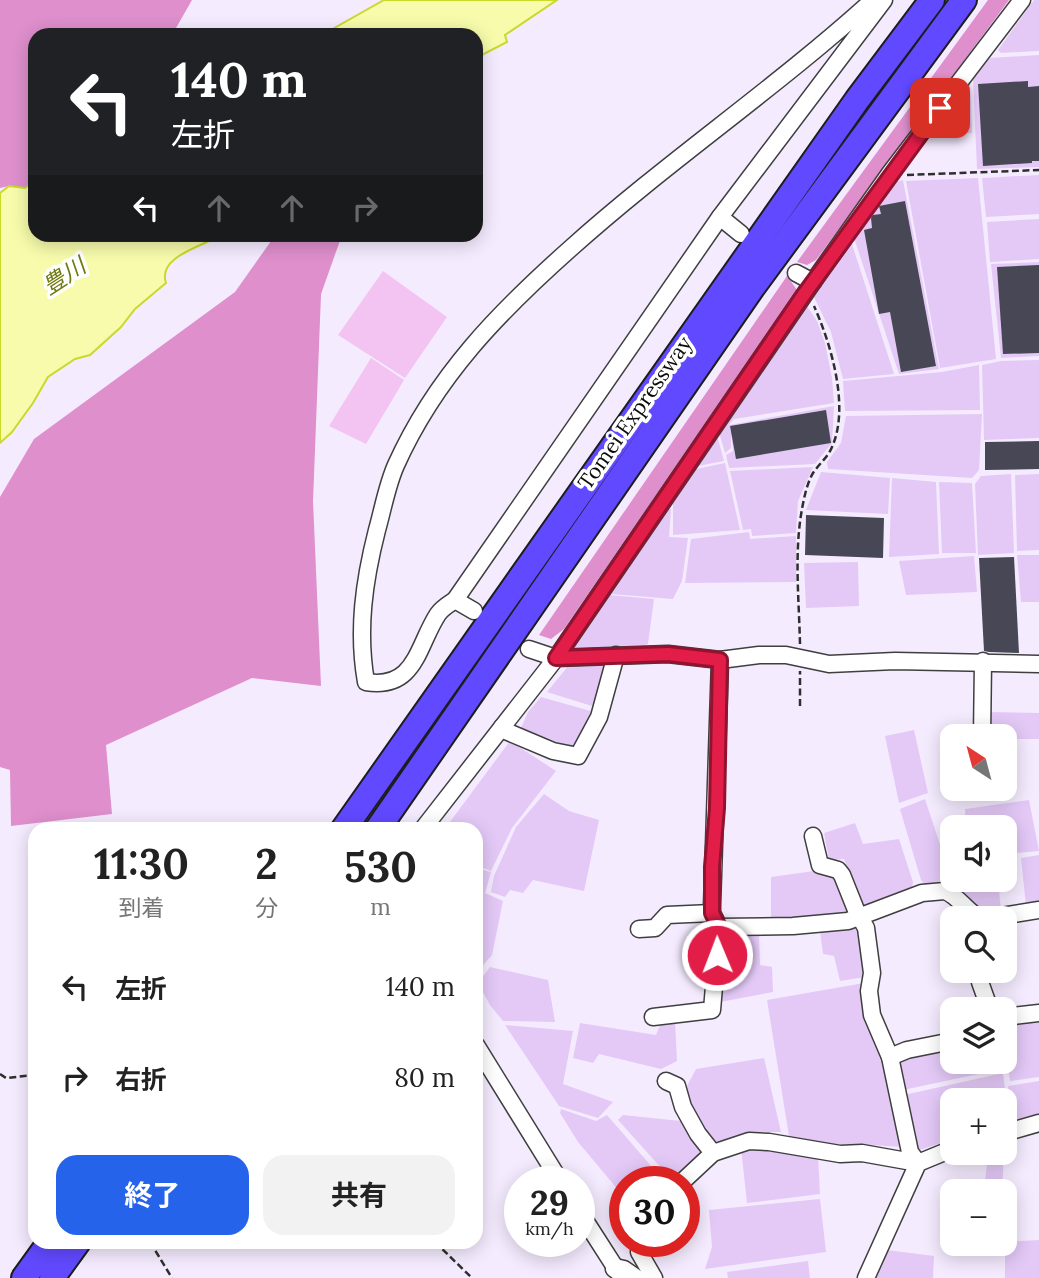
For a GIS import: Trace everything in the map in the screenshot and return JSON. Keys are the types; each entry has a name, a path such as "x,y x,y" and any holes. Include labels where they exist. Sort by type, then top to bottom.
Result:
{"highway":[{"name":"Tomei Expressway","path":"349,822 857,100 932,0"},
{"name":"Tomei Expressway","path":"381,822 752,288 964,0"},
{"path":"24,1278 45,1249"},
{"path":"52,1278 73,1249"}],"street":[{"path":"873,0 794,68 612,212 528,286 479,336 440,387 395,467 368,565 361,628 366,682 398,679 410,670 439,611 455,600 720,217 884,0"},
{"path":"428,822 556,658 809,287 890,173 1021,0"},
{"path":"720,217 741,234"},
{"path":"796,273 809,287"},
{"path":"455,600 474,611"},
{"path":"529,649 556,658 668,654 720,660 786,655 829,664 983,661 1039,664"},
{"path":"502,727 553,751 578,755 599,717 616,655"},
{"path":"653,1017 712,1010 716,920 712,867 717,808 720,660"},
{"path":"982,724 983,661"},
{"path":"813,836 820,865 838,870 842,875 866,928 872,973 869,991 872,1015 890,1057 910,1152 918,1163"},
{"path":"639,929 655,928 667,915 793,926 848,921 922,893 945,891 963,903 974,916 982,919 1039,910"},
{"path":"1017,1016 1039,1013"},
{"path":"890,1057 907,1050 940,1043"},
{"path":"483,1056 551,1166"},
{"path":"666,1081 677,1086 683,1107 698,1134 713,1153"},
{"path":"1017,1129 1039,1123"},
{"path":"699,1166 713,1153 749,1141 840,1154 862,1153 918,1163 940,1154"},
{"path":"866,1278 918,1163"},
{"path":"595,1238 616,1274 624,1269 637,1278"},
{"path":"642,1257 654,1278"}],"path":[{"path":"890,173 897,176 1039,170"},
{"path":"800,706 798,560 801,511 812,474 829,453 838,426 838,387 832,358 809,287"},
{"path":"0,1073 6,1078 28,1076"},
{"path":"154,1249 172,1278"},
{"path":"442,1249 472,1278"}],"shaded area":[{"path":"0,0 192,0 176,28 28,28 28,186 0,188"},
{"path":"988,0 1009,0 816,260 807,265 797,262"},
{"path":"1034,0 1039,0 1039,51 1001,53 998,50"},
{"path":"1039,55 1039,167 977,169 973,78 990,58"},
{"path":"966,83 970,83 972,133 926,136"},
{"path":"1039,175 1039,214 986,217 982,178"},
{"path":"978,178 996,359 940,368 906,181"},
{"path":"903,180 939,369 899,374 854,238 890,184"},
{"path":"1039,219 1039,259 990,262 987,222"},
{"path":"851,241 894,374 843,379 831,332 813,295"},
{"path":"270,242 340,242 321,294 313,501 321,686 252,678 106,745 112,814 11,826 10,770 0,767 0,497 34,439 235,292"},
{"path":"1039,262 1039,356 1001,358 991,264"},
{"path":"383,271 447,317 405,378 338,335"},
{"path":"787,276 797,290 564,629 551,639 539,635"},
{"path":"806,305 817,321 825,343 834,403 734,419 729,425 834,406 832,443 815,464 729,468 726,455 733,451 731,432 731,448 725,453 718,429"},
{"path":"371,358 404,380 366,444 329,426"},
{"path":"1039,360 1039,438 984,440 982,365 1001,361"},
{"path":"979,365 980,410 845,411 843,381 942,372"},
{"path":"982,414 979,470 972,478 828,469 827,462 841,443 846,416"},
{"path":"718,439 724,461 698,466 713,440"},
{"path":"725,463 740,530 673,535 673,504 696,469"},
{"path":"813,467 798,501 796,533 752,536 751,529 743,530 730,471"},
{"path":"821,472 890,478 888,514 806,510"},
{"path":"1011,474 1014,553 978,555 975,484 981,476"},
{"path":"1039,474 1039,550 1017,551 1015,475"},
{"path":"892,478 936,482 939,554 889,557"},
{"path":"939,482 972,483 976,553 942,553"},
{"path":"671,509 669,537 688,538 682,581 673,599 611,594 666,510"},
{"path":"749,532 750,539 796,536 796,582 685,583 691,539"},
{"path":"1017,555 1039,555 1039,602 1021,602"},
{"path":"974,556 977,592 906,595 899,561"},
{"path":"858,562 859,606 806,608 804,563"},
{"path":"609,595 654,599 648,644 636,649 574,652 575,644"},
{"path":"569,665 604,665 592,706 547,692"},
{"path":"541,697 594,712 576,749 521,728 528,712"},
{"path":"987,712 1039,713 1039,739 1017,739 1017,724 987,724"},
{"path":"914,730 928,793 899,803 885,736"},
{"path":"510,741 556,771 512,828 491,871 483,868 483,822 450,822"},
{"path":"544,794 569,811 599,820 584,891 533,880 523,893 510,890 505,897 491,892 494,876 516,827"},
{"path":"925,799 940,845 940,884 927,887 921,880 900,809"},
{"path":"1029,800 1039,851 1017,853 1017,815 965,815 965,809"},
{"path":"855,823 863,844 899,839 913,882 911,892 863,908 844,859 829,860 824,833"},
{"path":"1039,855 1039,904 1026,906 1021,858"},
{"path":"483,870 491,872 485,893 503,901 492,955 483,965"},
{"path":"814,871 834,878 850,910 845,913 771,920 771,877"},
{"path":"962,892 999,892 1001,906 975,906"},
{"path":"854,926 862,930 865,977 840,981 834,956 823,954 820,931"},
{"path":"759,933 760,965 772,967 773,992 720,1002 724,935"},
{"path":"490,967 548,980 555,1022 503,1021 483,992 483,976"},
{"path":"864,983 882,1049 902,1147 836,1145 789,1136 767,1000"},
{"path":"1039,1016 1039,1077 1010,1081 1009,1074 1017,1074 1017,1019"},
{"path":"675,1021 677,1061 661,1069 599,1054 593,1063 573,1058 580,1023 656,1035 661,1022"},
{"path":"505,1025 573,1031 563,1084 613,1102 598,1118 559,1106"},
{"path":"940,1051 940,1074 978,1074 903,1090 897,1064 904,1057"},
{"path":"764,1058 781,1132 751,1132 711,1142 690,1110 687,1086 696,1069"},
{"path":"1003,1074 1005,1088 940,1088 940,1143 920,1150 914,1146 904,1095"},
{"path":"1039,1081 1039,1114 1017,1121 1017,1088 1008,1086"},
{"path":"561,1109 596,1121 607,1115 651,1166 609,1166 609,1179 578,1142 560,1113"},
{"path":"623,1115 681,1121 702,1150 701,1155 689,1166 659,1166 618,1120"},
{"path":"754,1145 818,1156 820,1194 747,1203 741,1148"},
{"path":"987,1165 1003,1165 1003,1179 985,1179"},
{"path":"820,1199 826,1252 705,1269 712,1247 709,1210"},
{"path":"1039,1240 1039,1278 1005,1278 1005,1256 1017,1256 1017,1241"},
{"path":"887,1250 934,1256 933,1278 873,1278"},
{"path":"808,1261 810,1278 728,1278 727,1272"}],"water":[{"path":"384,0 557,0 505,35 507,42 483,54 483,28 334,28"},
{"name":"豊川","path":"9,186 28,186 28,242 207,242 175,259 165,274 166,283 135,309 121,327 90,355 75,359 48,377 12,432 0,443 0,193"}],"building":[{"path":"1028,81 1028,87 1039,86 1039,161 983,166 978,84"},
{"path":"905,201 936,366 901,372 890,312 879,314 864,230 872,228 873,215 881,214 879,206"},
{"path":"1039,265 1039,353 1003,354 997,267"},
{"path":"826,410 831,443 736,459 730,426"},
{"path":"1039,441 1039,469 985,470 985,442"},
{"path":"806,515 884,518 883,558 805,555"},
{"path":"1014,557 1019,653 984,651 979,558"}],"route":[{"path":"717,955 719,927 712,913 712,867 717,808 720,660 668,654 556,658 805,293 940,108"}]}
